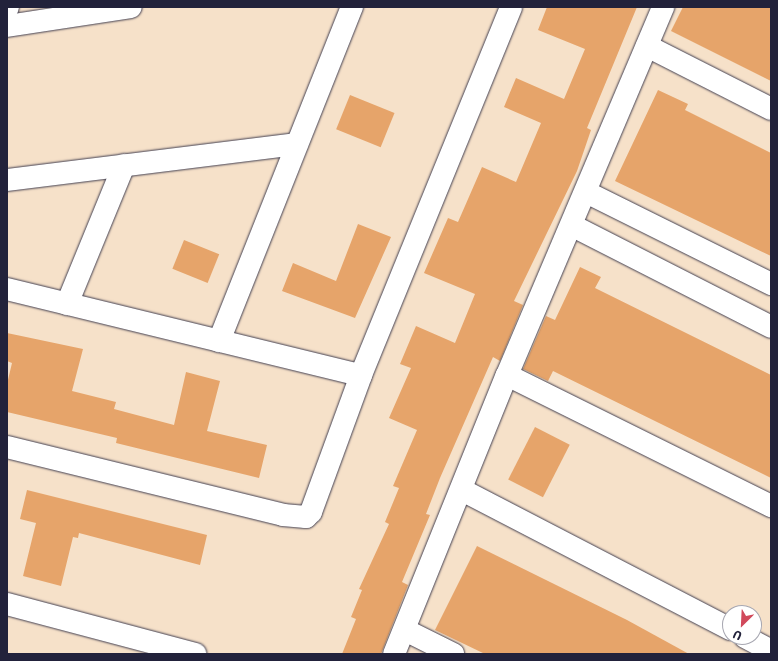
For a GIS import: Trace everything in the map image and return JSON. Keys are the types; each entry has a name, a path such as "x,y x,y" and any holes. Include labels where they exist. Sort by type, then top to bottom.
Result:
{"street":[{"path":"7,26 131,7"},
{"path":"219,341 352,7"},
{"path":"7,447 282,515 306,517 311,512 361,375 511,7"},
{"path":"394,654 462,490 507,374 573,226 663,7"},
{"path":"647,46 771,108"},
{"path":"7,180 297,144"},
{"path":"67,304 124,165"},
{"path":"586,192 771,284"},
{"path":"573,226 771,327"},
{"path":"7,289 361,375"},
{"path":"507,374 771,506"},
{"path":"462,490 722,625"},
{"path":"7,604 195,654"},
{"path":"404,630 453,654"},
{"path":"760,645 771,651"}],"building":[{"path":"547,7 637,7 587,128 591,130 577,171 514,301 523,305 500,361 493,357 440,478 426,514 430,515 402,582 408,585 381,654 342,654 356,619 351,617 362,590 359,589 389,524 385,522 399,488 393,486 417,430 389,418 411,368 400,364 416,326 455,343 475,294 424,273 448,218 458,222 482,167 516,182 541,123 504,107 516,78 564,99 585,49 538,30"},
{"path":"683,7 771,7 771,81 671,31"},
{"path":"658,90 688,104 685,110 771,153 771,256 615,181"},
{"path":"350,95 395,113 381,147 336,129"},
{"path":"358,224 391,237 355,318 282,291 293,263 336,281"},
{"path":"184,240 219,254 208,283 172,269"},
{"path":"580,267 601,277 595,288 771,375 771,478 553,371 548,381 523,369 546,316 555,320"},
{"path":"7,333 83,349 72,391 116,402 114,409 174,425 186,372 220,381 207,431 267,445 259,478 116,443 117,438 7,412 7,384 12,363 7,361"},
{"path":"535,427 570,445 543,497 508,480"},
{"path":"27,490 207,535 200,565 79,533 78,538 73,537 61,586 23,576 36,523 20,519"},
{"path":"477,546 627,620 689,654 485,654 435,630"}]}
